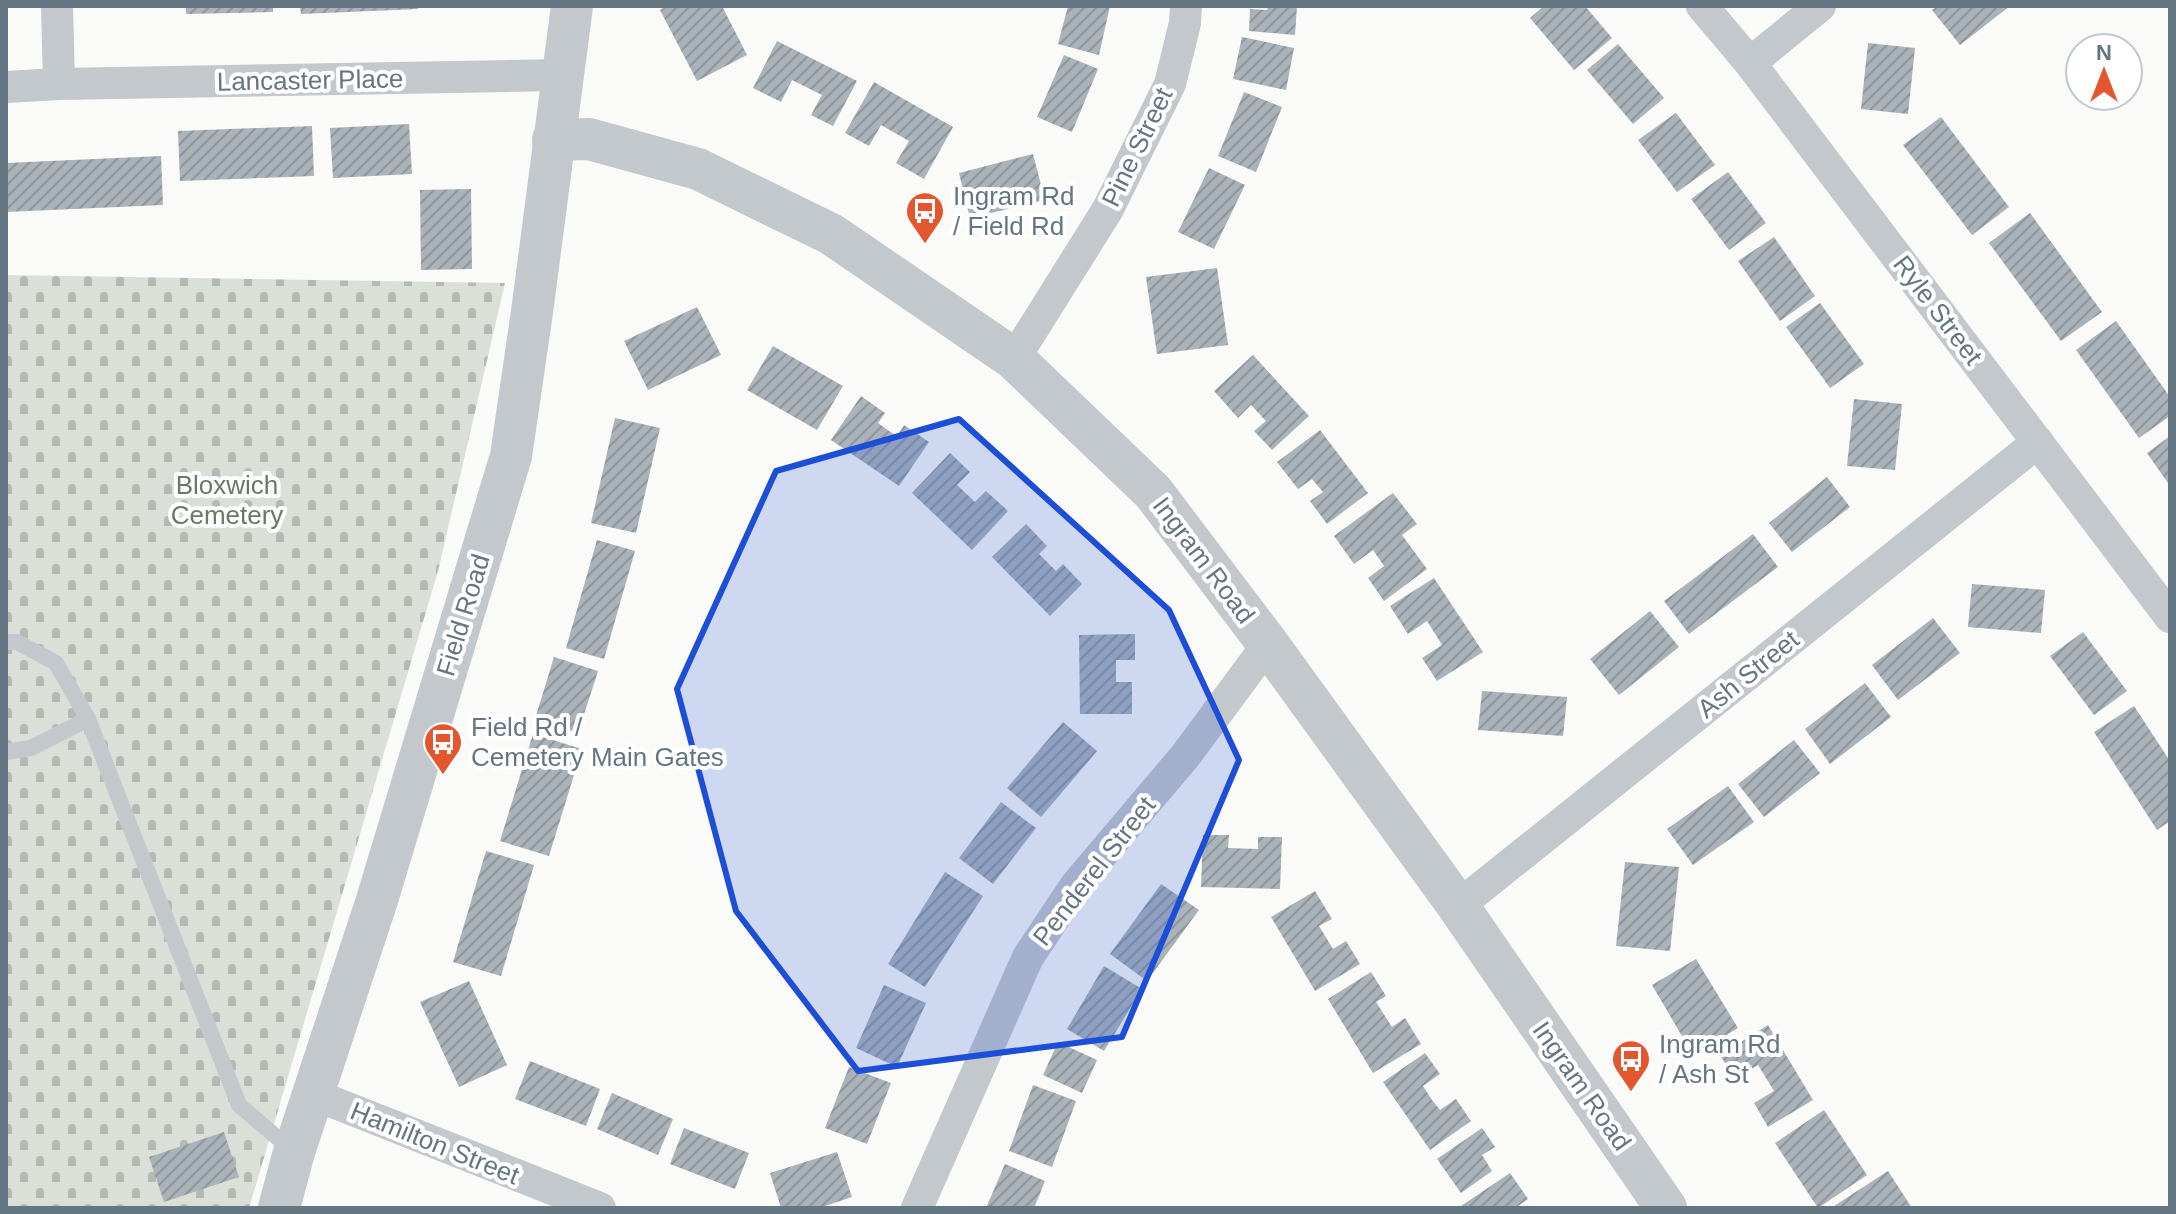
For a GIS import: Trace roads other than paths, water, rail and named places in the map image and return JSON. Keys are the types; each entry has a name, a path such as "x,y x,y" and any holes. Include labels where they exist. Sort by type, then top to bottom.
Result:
{"street":[{"path":"57,6 59,84"},
{"name":"Field Road","path":"279,1208 294,1152 377,900 511,456 572,6"},
{"name":"Pine Street","path":"1014,359 1108,209 1170,84 1185,23 1186,6"},
{"name":"Ryle Street","path":"1702,6 1750,63 2170,617"},
{"path":"1750,63 1820,6"},
{"name":"Lancaster Place","path":"6,87 561,75"},
{"name":"Ingram Road","path":"553,140 589,139 698,169 831,234 1014,359 1153,492 1268,644 1458,906 1666,1208"},
{"name":"Ash Street","path":"1458,906 2038,442"},
{"name":"Penderel Street","path":"917,1208 1028,957 1076,885 1186,755 1268,644"},
{"name":"Hamilton Street","path":"315,1095 600,1208"}],"lane":[{"path":"6,642 17,642 56,663 88,719 239,1105 294,1152"},
{"path":"6,752 31,748 88,719"}],"place":[{"name":"Ingram Rd / Field Rd","path":"925,245"},
{"name":"Field Rd / Cemetery Main Gates","path":"443,776"},
{"name":"Ingram Rd / Ash St","path":"1631,1093"}],"park label":[{"name":"Bloxwich Cemetery","path":"227,500"}]}
